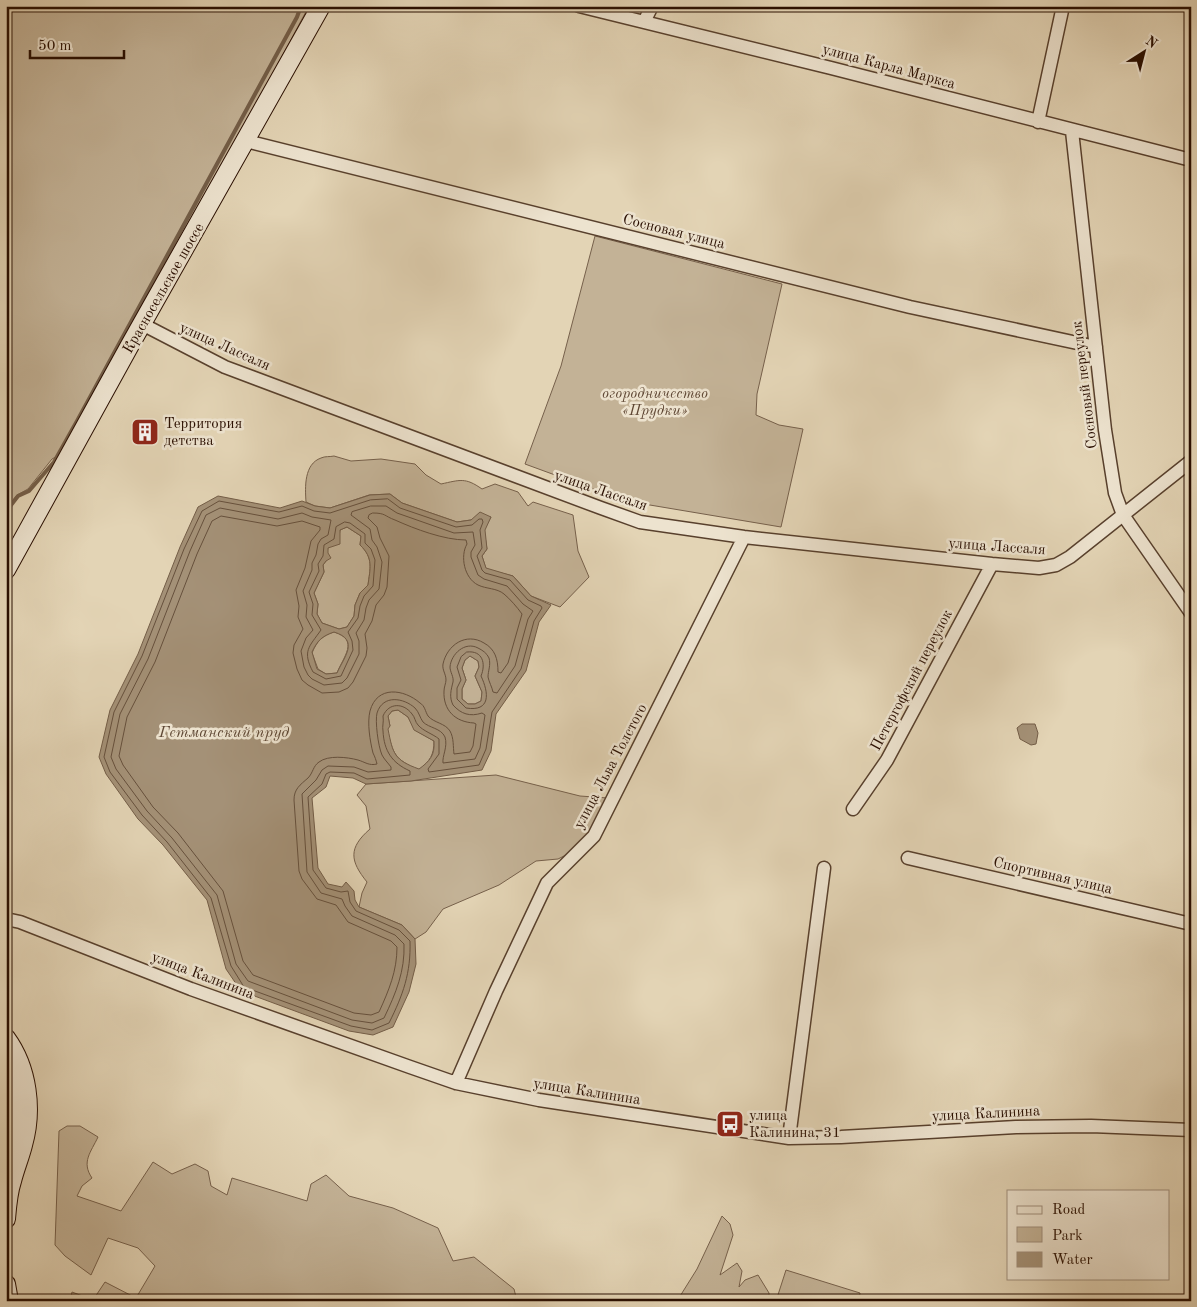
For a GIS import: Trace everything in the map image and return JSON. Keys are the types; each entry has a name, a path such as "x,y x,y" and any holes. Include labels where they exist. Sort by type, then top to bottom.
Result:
{"main road":[{"name":"Красносельское шоссе","path":"6,570 321,6"},
{"path":"6,1038 21,1064 27,1090 28,1116 24,1144 11,1183 6,1219"},
{"path":"6,1069 14,1099 12,1132 6,1147"},
{"path":"6,1284 9,1301"}],"street":[{"name":"улица Карла Маркса","path":"579,6 840,70 1191,160"},
{"path":"644,22 652,6"},
{"path":"1038,122 1063,6"},
{"name":"Сосновый переулок","path":"1072,131 1105,430 1115,493 1122,515 1191,613"},
{"name":"Сосновая улица","path":"246,141 910,307 1096,347"},
{"name":"улица Лассаля","path":"142,324 225,367 640,522 744,537 1039,568 1056,565 1070,557 1191,461"},
{"name":"улица Льва Толстого","path":"456,1083 496,991 547,883 594,836 744,537"},
{"name":"Петергофский переулок","path":"853,808 886,760 992,564"},
{"name":"Спортивная улица","path":"908,858 1191,924"},
{"path":"789,1138 824,868"},
{"name":"улица Калинина","path":"6,919 20,922 207,995 456,1083 539,1100 789,1138 1025,1127 1091,1126 1191,1130"}],"green space":[{"path":"6,6 309,6 250,116 61,454 52,459 28,489 17,495 6,509"},
{"name":"огородничество «Прудки»","path":"595,236 782,284 757,394 756,415 779,425 803,429 781,527 626,501 525,464 561,366"},
{"path":"334,456 351,461 381,459 415,464 426,475 441,484 462,480 482,489 495,484 518,492 528,506 533,502 573,515 578,551 589,577 560,607 531,596 513,576 486,569 482,556 487,549 484,530 491,517 457,522 402,503 390,494 369,495 330,508 315,506 306,502 307,477 311,465 321,458"},
{"path":"347,527 361,536 360,545 367,554 370,569 368,585 360,593 355,605 354,616 347,627 339,629 322,623 317,614 318,604 314,593 324,572 323,565 326,561 328,547 337,540 340,530"},
{"path":"334,632 342,635 346,640 348,650 337,673 326,674 318,669 312,653 320,640"},
{"path":"470,656 478,661 479,667 475,676 482,692 481,701 475,704 468,704 462,699 462,689 466,680 462,668 465,660"},
{"path":"398,710 408,717 415,730 434,741 431,757 419,770 399,759 393,750 387,729 390,726 388,716 392,711"},
{"path":"496,775 580,796 608,798 598,822 578,849 558,859 536,861 499,885 443,909 426,932 415,939 402,925 359,907 367,882 357,868 354,855 358,842 370,829 366,806 357,795 366,784"},
{"path":"67,1126 80,1126 98,1137 87,1162 92,1178 82,1186 77,1196 121,1211 153,1162 172,1174 195,1164 208,1171 211,1186 227,1195 232,1178 307,1201 311,1184 326,1175 349,1196 393,1208 438,1228 453,1261 474,1257 514,1289 517,1301 70,1301 72,1292 93,1300 105,1282 136,1298 155,1266 138,1248 108,1238 91,1275 65,1256 55,1245 59,1131"},
{"path":"722,1216 730,1224 733,1235 720,1275 737,1263 742,1271 739,1287 745,1280 758,1275 769,1293 769,1301 677,1301 697,1269"},
{"path":"786,1270 860,1293 859,1301 776,1301"}],"water":[{"name":"Гетманский пруд","path":"390,494 402,503 457,522 471,520 480,512 491,517 485,530 487,549 482,556 486,568 513,576 531,596 551,605 539,622 526,671 496,714 491,751 482,770 411,781 366,784 353,778 330,776 326,787 312,798 318,868 328,884 342,887 346,882 354,891 355,900 359,907 402,925 415,939 416,964 409,992 393,1027 373,1035 349,1031 241,991 226,969 207,900 163,845 138,819 106,774 99,757 110,710 138,654 180,547 198,507 218,496 280,508 302,501 315,506 330,508 370,495","holes":["347,527 361,536 360,545 367,554 370,569 368,585 360,593 355,605 354,616 347,627 339,629 322,623 317,614 318,604 314,593 324,572 323,565 331,558 328,548 340,544 340,530","334,632 342,635 348,644 348,650 337,673 326,674 317,669 312,652 320,639","470,656 478,661 479,667 475,676 482,692 481,701 475,704 468,704 462,699 462,689 466,680 462,668 465,660","398,710 408,717 414,730 434,741 434,750 431,757 419,769 404,762 393,750 388,729 390,726 388,716 392,711"]},
{"path":"1022,724 1035,724 1038,733 1036,744 1031,745 1020,739 1017,728"}],"waterway":[{"path":"6,529 8,509 18,496 29,491 54,462 297,17 301,6"}],"place":[{"name":"Территория детства","path":"145,432"},
{"name":"улица Калинина, 31","path":"730,1124"}]}
